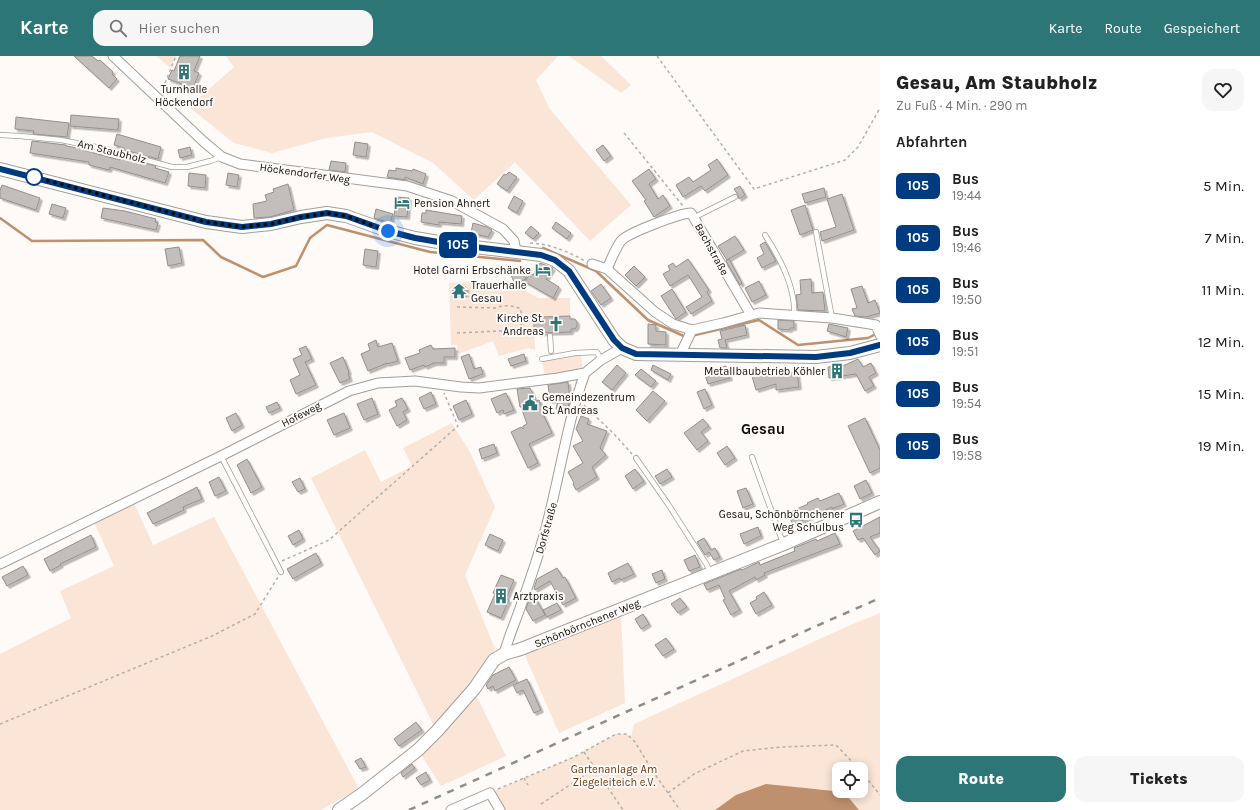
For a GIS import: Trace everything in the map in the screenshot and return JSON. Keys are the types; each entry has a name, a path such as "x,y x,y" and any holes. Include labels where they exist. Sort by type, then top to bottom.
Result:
{"street":[{"name":"Höckendorfer Weg","path":"112,56 222,157 240,164 407,186 452,201 502,229 514,241 516,251"},
{"path":"0,169 206,222 242,227 271,224 327,213 346,216 388,231 415,238 450,244 541,255 555,260 569,271 614,340 622,348 636,354 816,357 850,353 880,345"},
{"name":"Bachstraße","path":"606,269 621,241 626,237 686,213 692,215 732,286 751,315"},
{"path":"592,264 606,269 655,312 689,335"},
{"path":"680,355 689,335 723,323 759,313 832,318 878,324 880,335"},
{"name":"Hofeweg","path":"0,564 221,456 349,391 378,383 415,381 479,388 536,381 585,372 601,360 622,348"},
{"name":"Dorfstraße","path":"504,654 508,637 519,611 540,550 553,503 577,398 585,372"},
{"name":"Schönbörnchener Weg","path":"339,810 362,794 423,745 474,689 494,660 504,654 522,649 784,544 880,502"},
{"path":"451,810 490,793 500,810"}],"lane":[{"name":"Am Staubholz","path":"0,135 61,140 109,150 172,167 187,166 222,157"},
{"path":"692,215 736,197"},
{"path":"816,232 832,318"},
{"path":"765,235 775,252 791,287 794,298 794,315"},
{"path":"550,336 551,350"},
{"path":"542,359 575,353 597,352 601,360"},
{"path":"221,456 281,572"},
{"path":"752,457 784,544"},
{"path":"636,458 668,504 707,565 710,573"}],"path":[{"path":"165,83 176,56"},
{"path":"657,56 754,188 845,160 858,147 880,108"},
{"path":"624,133 692,215"},
{"path":"457,307 495,308 500,306 515,306 521,308 521,330"},
{"path":"457,333 521,330 537,333 542,337"},
{"path":"277,564 329,540 458,426 440,384"},
{"path":"533,399 538,397"},
{"path":"577,398 636,458"},
{"path":"0,724 204,639 255,614 281,572"},
{"path":"490,793 584,752 616,734 627,734 635,742 654,773 680,810"},
{"path":"668,793 694,774 743,751 781,747 836,745 852,762"},
{"path":"584,752 623,810"},
{"path":"541,804 594,769"},
{"path":"524,778 528,785"},
{"path":"868,780 880,795"}],"green space":[{"path":"156,56 176,56 171,68"},
{"path":"226,56 558,56 536,80 549,108 631,205 590,241 515,162 474,200 433,163 372,132 327,138 272,153 234,143 189,107 234,67"},
{"path":"569,56 601,56 631,85 621,93"},
{"path":"508,281 538,298 570,298 570,316 541,317 541,321 534,322 535,350 529,348 499,356 493,341 458,354 457,345 451,345 449,283"},
{"path":"581,355 583,371 545,376 542,361"},
{"path":"452,423 470,452 495,507 465,575 495,649 472,686 435,728 311,478 365,450 381,482 412,466 403,448"},
{"path":"134,503 153,545 214,517 358,787 351,793 321,810 0,810 0,654 71,618 60,591 114,566 94,522"},
{"name":"Gartenanlage Am Ziegeleiteich e.V.","path":"880,613 880,810 859,810 849,798 868,798 868,762 832,762 832,791 817,789 736,795 715,810 500,810 490,793 574,757 616,734 627,734 633,740 631,736 634,724 848,626"},
{"path":"621,615 625,703 559,733 523,651"},
{"path":"475,693 506,756 441,786 420,753"}],"shaded area":[{"path":"766,784 832,791 832,798 849,798 859,810 715,810 736,795"}],"building":[{"path":"74,56 92,56 98,61 100,60 113,72 112,74 117,79 109,88"},
{"name":"Turnhalle Höckendorf","path":"180,56 200,56 194,71 199,73 193,88 168,79 172,70 174,71"},
{"path":"71,115 119,119 118,130 70,126"},
{"path":"16,117 69,123 67,137 33,134 34,131 15,129"},
{"path":"117,134 161,147 158,159 124,150 124,148 114,145"},
{"path":"32,141 66,145 120,160 121,157 156,166 155,168 169,172 165,183 110,167 109,170 89,165 89,162 30,153"},
{"path":"355,142 368,144 366,157 353,155"},
{"path":"603,145 611,156 604,161 596,150"},
{"path":"190,147 192,155 180,158 178,150"},
{"path":"717,159 728,175 705,191 701,186 683,197 676,185 689,177 693,182 711,170 708,165"},
{"path":"331,161 346,163 345,172 329,170"},
{"path":"396,168 412,171 413,169 426,174 423,184 405,177 405,180 387,177 389,170 396,171"},
{"path":"649,169 656,179 649,184 658,199 663,195 670,206 654,217 644,201 646,200 632,181"},
{"path":"509,172 517,177 507,191 497,184 504,174 506,175"},
{"path":"189,173 206,175 205,188 188,186"},
{"path":"228,173 239,175 237,187 226,185"},
{"path":"288,184 294,210 270,217 254,218 253,204 267,201 265,195 274,192 273,189"},
{"path":"2,185 40,198 36,210 0,198 0,190"},
{"path":"740,186 745,195 739,199 734,189"},
{"path":"824,188 826,197 805,203 802,194"},
{"path":"842,194 854,230 822,241 820,232 836,227 827,199"},
{"path":"514,196 523,201 517,213 508,208"},
{"path":"396,197 409,198 407,217 394,216"},
{"path":"52,204 66,208 63,218 49,214"},
{"path":"805,205 813,230 800,235 791,210"},
{"path":"103,208 125,211 156,219 155,222 158,223 156,230 101,218"},
{"path":"376,209 393,214 390,223 374,218"},
{"path":"426,210 462,216 461,224 439,222 439,225 421,222 422,213 426,213"},
{"path":"556,222 571,233 567,239 552,228"},
{"path":"473,223 492,230 488,237 471,233"},
{"path":"531,226 539,233 533,239 525,233"},
{"path":"735,236 744,250 727,260 718,246"},
{"path":"765,242 776,261 762,268 757,258 764,254 760,245"},
{"path":"179,247 182,263 168,266 165,249"},
{"path":"365,249 378,251 376,267 363,265"},
{"path":"688,259 709,290 707,292 712,301 691,314 686,307 702,297 688,275 670,286 663,274 670,270 668,266 673,263 676,267"},
{"path":"729,259 742,283 740,285 726,261"},
{"path":"540,263 553,268 546,279 559,287 553,298 525,282 530,273 533,275"},
{"path":"521,266 526,279 515,284 509,271"},
{"path":"634,266 645,277 636,286 625,275"},
{"path":"811,279 812,293 823,292 825,311 798,310 796,295 801,294 800,280"},
{"path":"759,281 766,295 752,302 745,288"},
{"path":"601,284 611,298 601,305 591,291"},
{"path":"862,286 868,303 875,300 880,313 866,317 855,316 852,309 857,308 851,289"},
{"name":"Trauerhalle Gesau","path":"453,287 466,287 466,294 453,295"},
{"path":"672,289 686,312 676,319 661,296"},
{"name":"Kirche St. Andreas","path":"570,316 570,319 575,319 577,322 577,326 575,329 571,329 571,332 541,333 541,330 534,330 534,322 541,321 541,317"},
{"path":"778,320 794,321 794,328 790,328 790,330 778,329"},
{"path":"648,324 656,325 656,331 666,332 666,345 648,344"},
{"path":"829,324 848,328 846,337 827,331"},
{"path":"745,325 747,335 725,340 727,348 720,348 718,340 722,339 720,331"},
{"path":"376,340 378,347 392,343 398,361 387,363 368,371 361,354 370,350 368,344"},
{"path":"431,345 433,349 455,348 455,357 444,357 444,363 434,363 425,367 424,365 410,370 405,358 420,353 419,350"},
{"path":"306,346 312,359 305,362 316,385 296,394 290,380 300,375 293,359 302,355 299,349"},
{"path":"469,354 474,369 481,367 483,374 469,379 461,357"},
{"path":"524,354 526,361 511,366 508,359"},
{"path":"343,357 350,379 340,383 330,363"},
{"path":"858,359 863,367 871,363 876,373 869,377 874,386 865,391 856,374 829,378 828,367 845,365"},
{"path":"617,365 626,373 612,390 602,382"},
{"path":"653,365 671,374 668,380 651,370"},
{"path":"726,366 730,378 708,384 704,372"},
{"path":"641,369 656,381 651,387 635,375"},
{"path":"764,369 766,376 797,372 799,387 776,390 776,384 756,390 751,373"},
{"path":"568,382 570,399 567,412 556,409 558,400 550,401 548,385"},
{"path":"530,388 536,401 539,400 543,410 541,410 552,433 529,444 538,463 528,468 511,432 521,427 523,429 523,426 527,424 520,407 517,389"},
{"path":"705,389 712,405 704,409 697,392"},
{"path":"653,391 665,401 647,421 636,410"},
{"path":"431,392 436,404 424,409 419,398"},
{"path":"506,393 514,410 504,414 503,410 497,413 491,399"},
{"path":"372,398 378,414 364,420 357,404"},
{"path":"402,398 408,409 403,412 407,420 397,426 389,410 397,406 395,401"},
{"path":"466,400 472,414 459,420 453,406"},
{"path":"277,402 280,408 269,413 266,407"},
{"path":"236,413 242,425 232,431 226,418"},
{"path":"344,413 350,428 334,435 327,420"},
{"path":"581,416 589,419 587,424 607,431 600,448 606,455 592,467 597,477 576,490 568,472 583,463 573,446 583,441 576,429"},
{"path":"865,418 880,450 880,468 870,473 848,426"},
{"path":"703,419 709,426 701,432 708,441 697,450 684,433"},
{"path":"494,444 497,453 482,459 479,449"},
{"path":"727,446 735,458 725,465 717,453"},
{"path":"247,459 262,487 251,493 237,465"},
{"path":"635,469 644,481 633,489 625,476"},
{"path":"667,469 672,477 660,484 655,476"},
{"path":"219,477 226,491 215,496 209,482"},
{"path":"300,478 305,489 298,492 292,482"},
{"path":"866,480 872,493 860,499 854,486"},
{"path":"197,487 202,499 183,507 184,510 153,524 147,513"},
{"path":"746,488 753,504 743,508 737,491"},
{"path":"839,493 844,504 832,509 832,507 793,525 788,513 818,498 820,501"},
{"path":"880,517 880,533 870,537 880,551 875,555 863,538 858,540 853,531"},
{"path":"758,527 761,536 744,544 740,534"},
{"path":"299,530 303,539 293,545 288,536"},
{"path":"835,533 840,544 764,573 765,575 756,580 755,577 729,591 740,610 731,615 723,600 725,599 719,585 707,590 704,584 759,562 760,565 795,551 794,548 816,539 817,541"},
{"path":"490,534 503,540 498,551 485,545"},
{"path":"91,535 96,547 60,564 61,565 50,571 44,559"},
{"path":"704,538 711,550 715,548 720,557 714,560 709,552 705,555 697,542"},
{"path":"316,553 321,563 293,579 287,569"},
{"path":"695,555 700,567 689,571 684,560"},
{"path":"628,563 634,574 612,582 608,573"},
{"path":"23,566 28,575 7,586 2,577"},
{"path":"557,568 563,578 565,577 576,598 563,605 550,581 535,590 534,588 537,579"},
{"path":"662,570 665,579 656,583 652,574"},
{"name":"Arztpraxis","path":"501,575 514,580 506,599 509,600 501,618 487,612"},
{"path":"764,592 772,605 756,614 750,603"},
{"path":"535,597 545,615 533,621 526,609 529,600"},
{"path":"680,598 687,607 678,613 671,604"},
{"path":"557,603 561,610 547,617 543,610"},
{"path":"643,614 649,624 641,629 635,619"},
{"path":"666,638 674,649 663,656 655,645"},
{"path":"509,667 516,680 495,691 493,686 488,689 486,685 493,675"},
{"path":"527,679 541,710 534,713 523,690 517,693 513,685"},
{"path":"416,722 422,730 399,746 394,739"},
{"path":"361,758 366,767 360,769 355,761"},
{"path":"412,764 415,768 403,777 401,773"},
{"path":"426,772 430,780 421,785 416,778"}],"waterway":[{"path":"0,218 32,241 203,240 221,257 263,277 296,266 310,238 327,225 430,252 520,261"},
{"path":"543,248 596,271 648,320 686,337"},
{"path":"691,336 759,320 798,345 868,338 878,333"}],"railway":[{"path":"409,810 880,598"}],"bus line":[{"name":"105","path":"0,169 206,222 242,227 271,224 327,213 346,216 388,231 415,238 450,244 541,255 555,260 569,271 614,340 622,348 636,354 799,358 833,356 880,345"}],"place":[{"name":"Turnhalle Höckendorf","path":"184,72"},
{"name":"Pension Ahnert","path":"402,203"},
{"name":"Hotel Garni Erbschänke","path":"543,270"},
{"name":"Trauerhalle Gesau","path":"459,291"},
{"name":"Kirche St. Andreas","path":"556,324"},
{"name":"Metallbaubetrieb Köhler","path":"837,371"},
{"name":"Gemeindezentrum St. Andreas","path":"530,403"},
{"name":"Gesau, Schönbörnchener Weg Schulbus","path":"856,520"},
{"name":"Arztpraxis","path":"501,596"}],"district":[{"name":"Gesau","path":"763,429"}],"route":[{"path":"34,177 206,222 242,227 271,224 327,213 346,216 388,231"}]}
